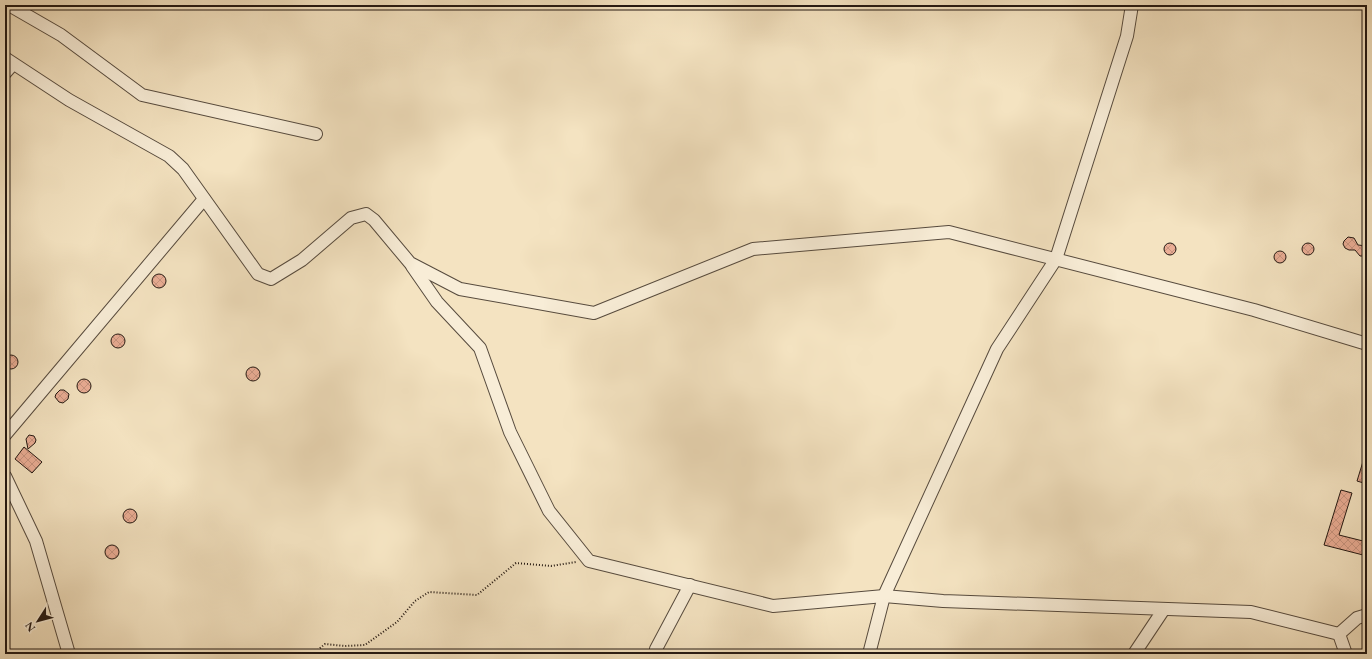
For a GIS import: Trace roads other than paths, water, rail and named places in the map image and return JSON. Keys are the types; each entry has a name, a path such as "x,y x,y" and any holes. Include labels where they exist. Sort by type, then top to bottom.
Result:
{"street":[{"path":"9,5 61,35 142,95 316,134"},
{"path":"869,654 884,596 997,349 1056,259 1127,36 1132,5"},
{"path":"8,65 169,156 183,169 258,274 271,279 302,260 351,218 366,214 374,220 410,263 437,302 480,348 510,432 549,511 589,561 772,606 884,596 943,601 1251,612 1339,634"},
{"path":"5,435 204,199"},
{"path":"410,263 460,289 594,312 753,249 949,232 1254,310 1367,344"},
{"path":"5,476 36,541 69,654"},
{"path":"654,654 690,586"},
{"path":"1134,654 1164,609"},
{"path":"1339,634 1357,618 1367,615"},
{"path":"1339,634 1346,654"}]}
